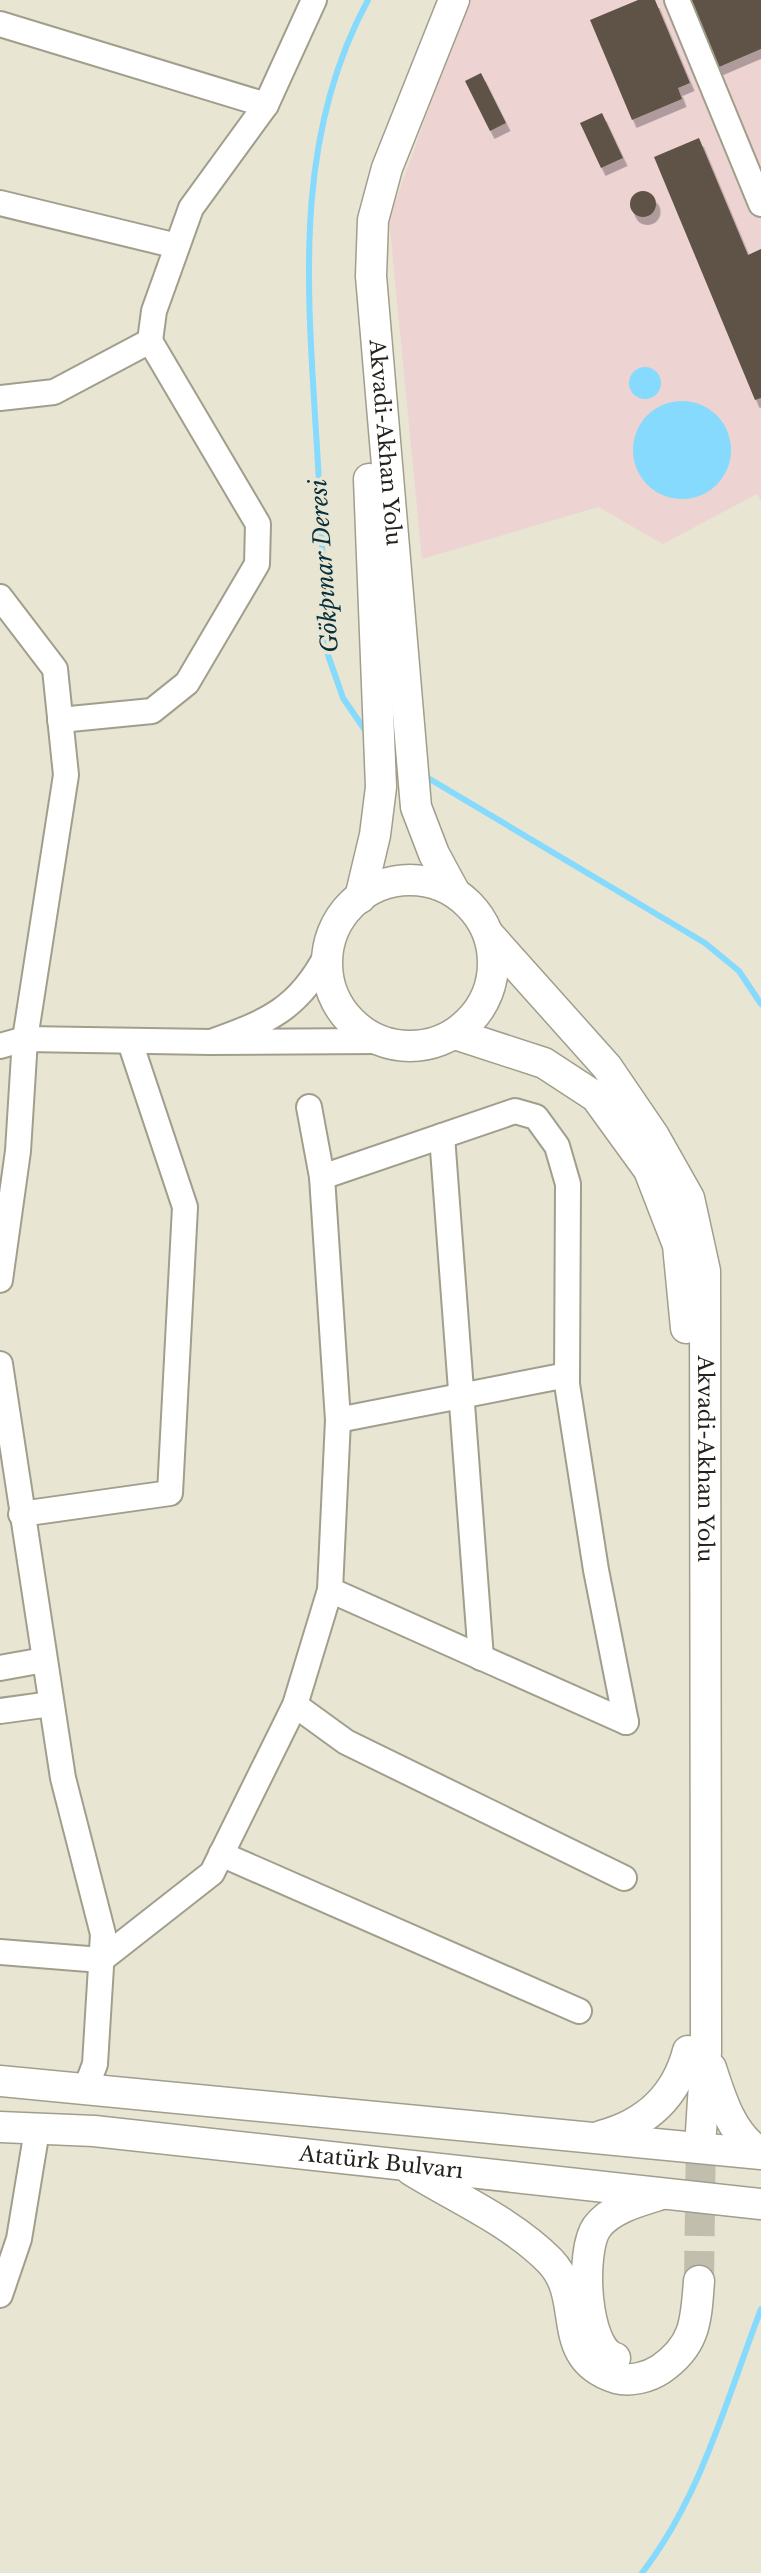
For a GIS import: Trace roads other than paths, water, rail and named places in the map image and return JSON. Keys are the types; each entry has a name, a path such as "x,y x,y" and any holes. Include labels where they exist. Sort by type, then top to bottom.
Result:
{"main road":[{"name":"Akvadi-Akhan Yolu","path":"360,898 375,835 381,787 380,701 369,480 354,278 354,220 367,169 433,0"},
{"name":"Akvadi-Akhan Yolu","path":"454,0 387,168 373,220 371,276 416,807 434,854 454,891"},
{"path":"398,880 427,881 454,891 476,911 490,936 495,965 489,993 475,1017 456,1034 430,1045 404,1047 378,1041 355,1027 338,1006 328,981 327,954 334,929 349,906 370,890 398,880"},
{"name":"Akvadi-Akhan Yolu","path":"490,936 607,1067 654,1136 689,1198 705,1271 697,2052"},
{"name":"Akvadi-Akhan Yolu","path":"456,1034 544,1063 596,1097 649,1170 678,1245 686,1295 697,2052"},
{"path":"692,2133 697,2052"},
{"path":"594,2138 619,2131 659,2107 697,2052"},
{"path":"697,2052 737,2130 751,2147 761,2154"},
{"path":"0,2081 761,2154"},
{"name":"Atatürk Bulvarı","path":"0,2127 94,2131 761,2204"},
{"path":"401,2165 528,2242 551,2262 564,2280 570,2301 571,2329 580,2352 596,2371 620,2379 650,2377 674,2360 690,2342 696,2317 691,2280 676,2329 664,2344 645,2358 622,2360 609,2356 600,2346 593,2329 589,2263 597,2227 632,2203 664,2193"}],"street":[{"path":"60,720 152,712 187,683 257,564 258,524 150,341 154,311 191,208 266,105 314,0"},
{"path":"677,0 761,204"},
{"path":"0,24 266,105"},
{"path":"0,202 177,246"},
{"path":"0,398 54,392 150,341"},
{"path":"0,597 55,668 66,775 25,1039 18,1152 0,1280"},
{"path":"212,1042 262,1023 292,1004 313,981 327,954"},
{"path":"0,1046 25,1039 130,1042 378,1041"},
{"path":"20,1514 170,1493 185,1207 130,1042"},
{"path":"0,1952 101,1960 212,1873 295,1705 330,1590 338,1420 322,1177 309,1107"},
{"path":"322,1177 515,1111 536,1117 557,1146 568,1184 567,1375 596,1570 626,1723 330,1590"},
{"path":"442,1136 481,1658"},
{"path":"0,1364 20,1514 63,1778 103,1934 94,2064 86,2088"},
{"path":"338,1420 567,1375"},
{"path":"0,1668 44,1660"},
{"path":"0,1711 51,1704"},
{"path":"295,1705 346,1742 624,1878"},
{"path":"221,1854 579,2011"},
{"path":"0,2295 19,2239 37,2130"}],"water":[{"path":"645,367 656,372 661,383 656,394 645,399 634,394 629,383 634,372"},
{"path":"682,401 701,405 717,415 727,431 731,450 727,469 717,485 701,495 682,499 663,495 647,485 637,469 633,450 637,431 647,415 663,405"}],"waterway":[{"name":"Gökpınar Deresi","path":"367,733 343,698 328,655 309,266 311,211 327,104 344,52 368,0"},
{"name":"Gökpınar Deresi","path":"423,775 705,943 739,971 761,1004"},
{"name":"Gökpınar Deresi","path":"642,2573 663,2543 697,2480 761,2309"}],"tunnel":[{"path":"699,2281 701,2132"}]}
